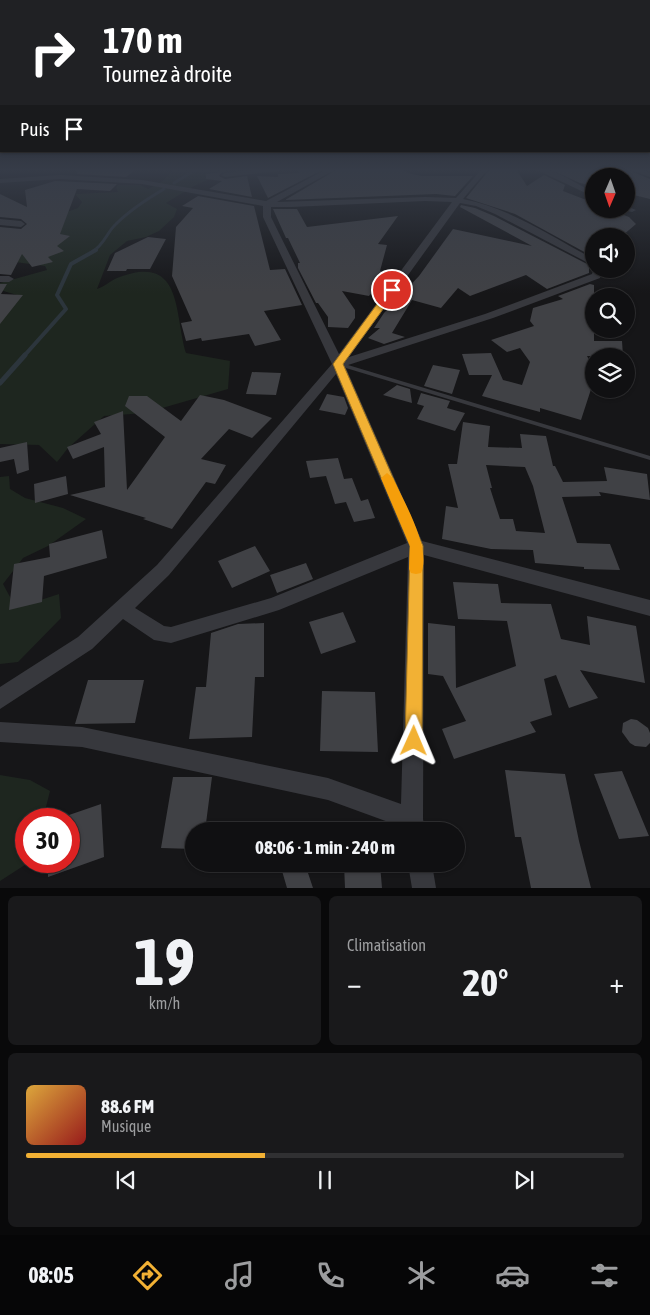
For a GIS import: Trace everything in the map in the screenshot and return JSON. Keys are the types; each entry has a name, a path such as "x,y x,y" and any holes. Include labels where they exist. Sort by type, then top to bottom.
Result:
{"street":[{"path":"267,210 267,217 338,364 416,546 413,822"},
{"path":"0,698 85,643 163,570 338,364 450,210"},
{"path":"494,210 585,258"},
{"path":"0,222 21,224"},
{"path":"338,364 498,313 592,278"},
{"path":"122,609 160,634 171,635 273,605 416,546 650,608"},
{"path":"0,732 82,737 318,787 406,822"},
{"path":"421,872 424,888"}],"lane":[{"path":"338,364 650,458"}],"shaded area":[{"path":"176,210 174,217 159,231 146,237 127,241 110,255 97,289 117,278 138,272 154,273 165,279 172,290 186,353 230,361 228,389 145,413 104,416 68,448 57,462 39,445 0,444 0,312 17,295 0,290 0,283 47,270 45,266 0,260 67,212"},
{"path":"9,476 10,489 25,498 63,508 86,519 48,546 23,558 3,584 16,608 59,594 61,618 18,662 0,664 0,477"},
{"path":"0,775 30,780 50,791 46,808 15,808 15,871 0,881"}],"building":[{"path":"0,210 69,210 60,234 70,236 57,246 64,251 48,257 53,262 32,267 22,254 11,275 0,274 0,227 21,229 27,224 21,219 0,217"},
{"path":"191,210 255,210 270,270 285,269 302,305 264,311 281,340 255,346 249,334 202,341 201,338 186,341 181,323 192,321 172,276 176,227"},
{"path":"274,210 298,210 307,227 398,216 378,244 387,245 380,271 387,272 369,296 342,291 355,310 355,318 348,328 328,327 328,317 318,303 316,303 298,268 298,263 300,263 288,238 286,238"},
{"path":"466,210 481,210 585,263 585,275 547,289 526,275 470,296 458,288 441,308 412,300 392,333 405,337 384,344 368,338 380,328 374,328 384,313 419,276 453,229 532,246"},
{"path":"504,210 585,210 585,218 630,218 636,224 631,228 585,228 585,252 515,214"},
{"path":"148,237 166,239 150,269 107,271 115,253"},
{"path":"0,284 7,284 1,294 23,295 0,324"},
{"path":"590,284 594,285 594,288 585,288 585,338 594,338 594,341 622,341 622,348 585,348 585,398 588,398 581,420 540,408 540,412 482,396 492,375 469,375 462,354 491,353 503,380 522,385 530,362 520,348 507,352 491,340 534,326 530,321 533,308 563,299 558,296"},
{"path":"433,365 460,370 452,394 424,386"},
{"path":"252,372 281,373 276,395 246,394"},
{"path":"397,385 410,389 412,403 383,395"},
{"path":"421,393 450,401 447,408 465,413 455,431 417,419 424,406 417,404"},
{"path":"327,394 344,397 348,408 345,415 319,410"},
{"path":"200,395 224,400 272,418 252,438 229,429 201,459 226,465 215,484 206,482 172,529 143,519 146,518 70,495 105,487 104,447 73,459 67,447 101,434 94,422 123,411 127,490 165,437 125,406 129,396 147,396 181,421"},
{"path":"463,422 490,426 488,447 522,448 520,434 546,436 553,466 555,466 563,482 607,481 604,467 647,474 650,500 599,492 601,496 562,497 577,543 610,544 620,570 584,569 584,567 535,563 533,550 491,549 442,539 446,506 458,508 448,464 457,464","holes":["486,465 525,467 533,486 545,533 516,531 513,519 500,519 490,488 492,488"]},
{"path":"27,442 29,470 17,474 14,459 0,462 0,448"},
{"path":"338,458 344,479 352,478 361,501 368,499 375,518 354,522 346,502 335,504 326,476 310,478 306,461"},
{"path":"66,476 68,494 35,503 34,484"},
{"path":"102,530 107,558 44,576 42,602 9,610 14,564 50,557 49,544"},
{"path":"255,546 270,571 232,588 218,561"},
{"path":"306,563 313,579 277,593 270,575"},
{"path":"453,582 498,584 501,603 551,604 561,639 590,645 587,616 636,626 645,683 580,670 598,698 569,708 556,675 544,679 552,715 530,722 536,732 454,759 442,729 466,721 443,676 428,674 428,623 455,626 456,688 516,666 507,621 458,619"},
{"path":"343,612 356,642 321,654 309,622"},
{"path":"264,623 264,677 255,677 252,737 189,739 196,687 206,687 211,633 238,624"},
{"path":"88,680 144,680 135,723 75,724"},
{"path":"322,691 375,692 378,752 320,751"},
{"path":"631,719 637,720 648,728 650,743 646,747 635,746 630,743 622,732 623,723"},
{"path":"505,770 565,774 591,888 531,888 521,837 515,837"},
{"path":"622,771 649,836 619,839 594,774"},
{"path":"173,777 212,777 206,822 185,822 185,849 161,848"},
{"path":"101,804 104,857 80,866 80,811"},
{"path":"282,872 308,872 313,888 287,888"},
{"path":"344,872 381,872 382,888 345,888"},
{"path":"48,873 59,873 48,877"}],"waterway":[{"path":"93,251 100,245 113,227 132,210"},
{"path":"24,356 66,309 57,295 71,264 96,250"},
{"path":"0,383 25,355"}],"slow traffic":[{"path":"387,478 416,546 416,569"}],"route":[{"path":"392,290 338,364 416,546 414,741"}]}
